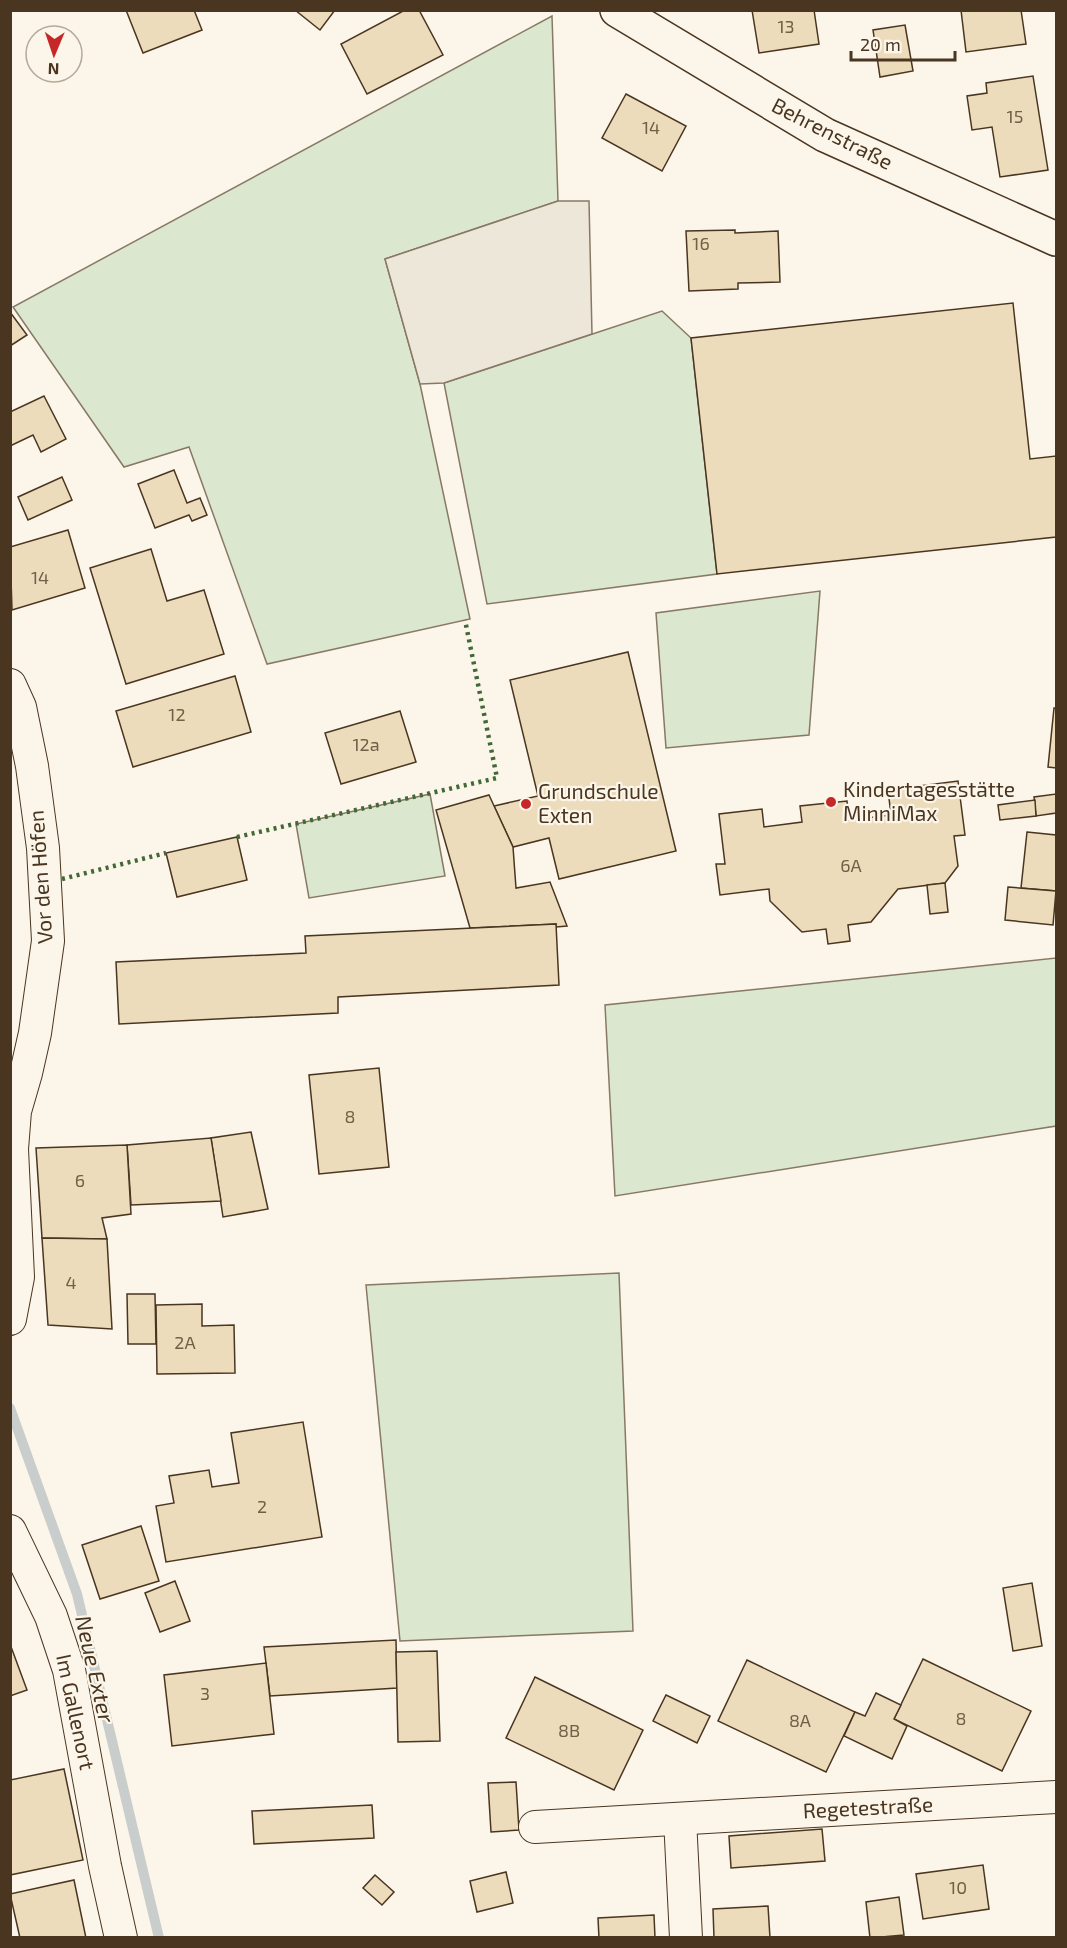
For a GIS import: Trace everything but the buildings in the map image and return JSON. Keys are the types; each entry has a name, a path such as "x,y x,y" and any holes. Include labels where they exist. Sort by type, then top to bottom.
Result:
{"main road":[{"name":"Behrenstraße","path":"617,10 825,135 1056,239"}],"street":[{"name":"Vor den Höfen","path":"10,685 20,707 32,766 43,848 48,941 35,1033 15,1111 12,1149 18,1277 10,1319"},
{"name":"Im Gallenort","path":"10,1531 51,1616 69,1670 105,1866 121,1938"},
{"name":"Regetestraße","path":"534,1827 1056,1797"},
{"path":"680,1819 686,1938"}],"green space":[{"path":"552,16 558,201 385,259 420,384 470,619 267,664 189,447 124,467 13,307"},
{"path":"662,311 691,338 717,574 487,604 444,383"},
{"path":"820,591 809,735 666,748 656,613"},
{"path":"430,794 445,876 309,898 296,824"},
{"path":"1056,958 1056,1126 615,1196 605,1005"},
{"path":"619,1273 633,1631 400,1641 366,1285"}],"shaded area":[{"path":"558,201 589,201 592,334 444,383 420,384 385,259"}],"waterway":[{"name":"Neue Exter","path":"10,1408 77,1594 159,1938"}],"hedge":[{"path":"237,837 497,778 465,620"},
{"path":"62,879 166,853"}],"place":[{"name":"Kindertagesstätte MinniMax","path":"831,802"},
{"name":"Grundschule Exten","path":"526,804"}]}
